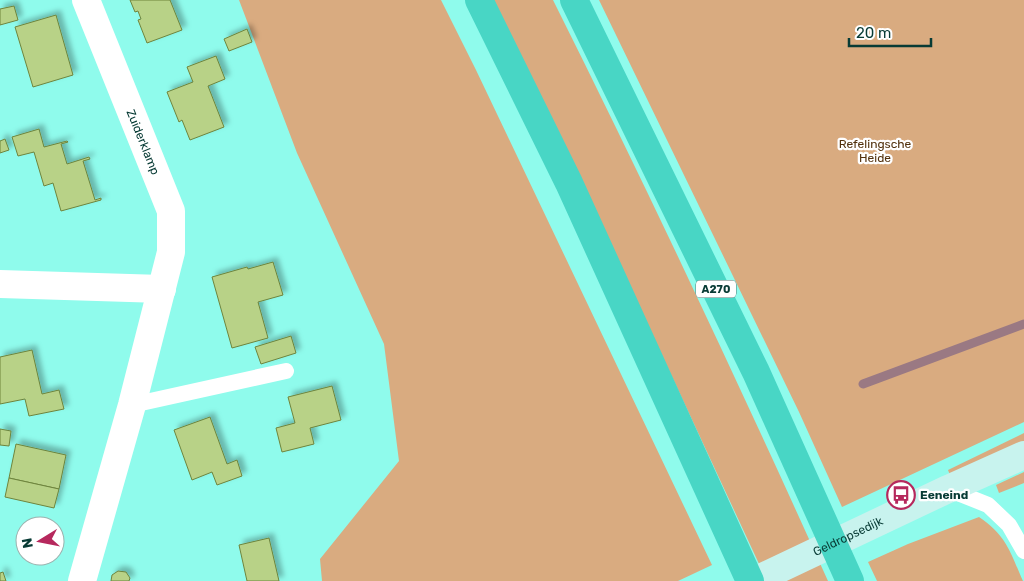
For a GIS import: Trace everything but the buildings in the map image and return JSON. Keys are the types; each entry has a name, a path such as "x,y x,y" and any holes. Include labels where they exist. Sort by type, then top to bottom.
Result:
{"highway":[{"path":"479,0 569,182 750,581"},
{"name":"A270","path":"574,0 756,372 850,581"}],"street":[{"name":"Zuiderklamp","path":"82,581 132,405 171,252 171,211 86,0"},
{"path":"0,284 162,289"},
{"name":"Geldropsedijk","path":"754,581 1024,455"}],"lane":[{"path":"132,405 286,371"},
{"path":"948,489 988,505 1009,525 1024,551"}],"green space":[{"path":"239,0 441,0 712,565 678,581 322,581 320,559 399,461 384,344 297,153"},
{"path":"490,0 553,0 694,289 828,581 767,581 608,239"},
{"name":"Refelingsche Heide","path":"599,0 1024,0 1024,422 842,507 799,412"},
{"path":"1024,433 1024,441 950,475 948,470"},
{"path":"1024,472 1024,483 999,493 996,485"},
{"path":"979,517 996,531 1007,545 1023,581 877,581 868,562 908,544"}],"waterway":[{"path":"863,384 1024,324"}],"place":[{"name":"Eeneind","path":"901,495"}]}
